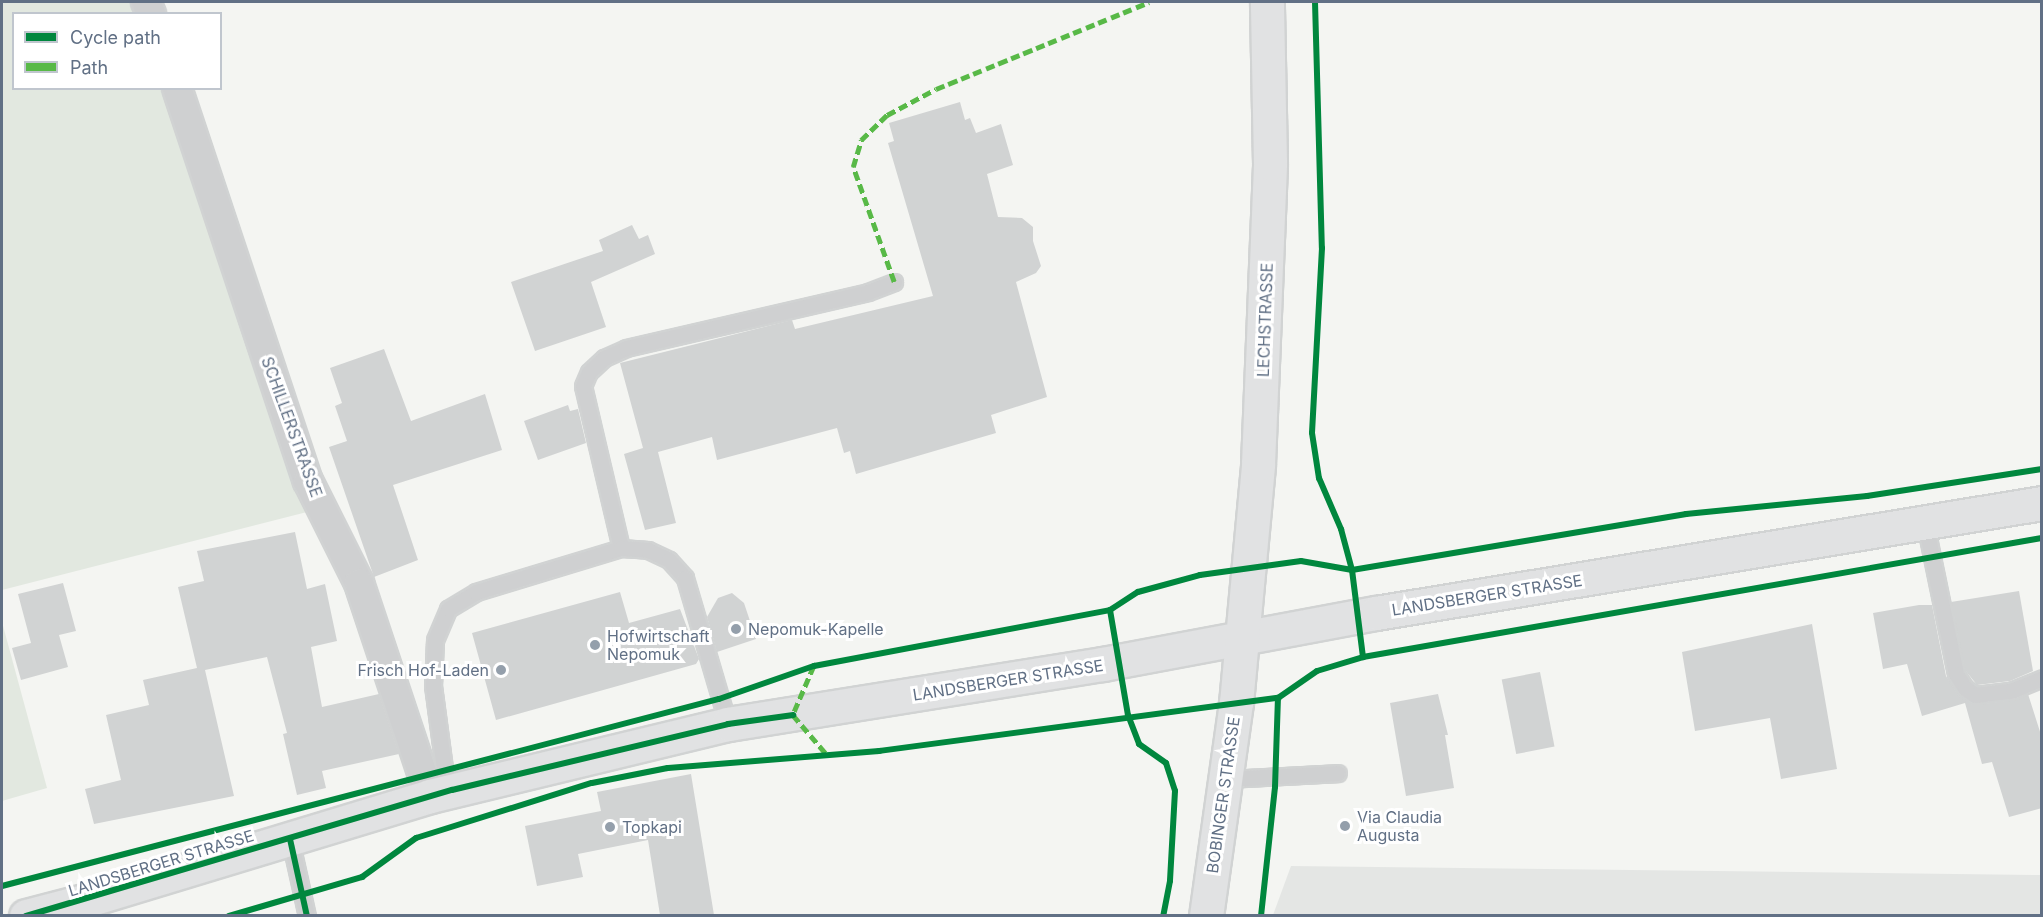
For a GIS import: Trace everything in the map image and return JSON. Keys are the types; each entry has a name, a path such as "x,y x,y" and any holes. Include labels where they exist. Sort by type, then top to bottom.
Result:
{"street":[{"name":"LECHSTRASSE","path":"1243,638 1265,358 1270,163 1267,2"},
{"name":"SCHILLERSTRASSE","path":"178,90 308,481 359,583 441,793"},
{"name":"LANDSBERGER STRASSE","path":"26,915 89,908 290,838 441,793 728,724 2042,503"},
{"name":"BOBINGER STRASSE","path":"1206,915 1243,638"}],"lane":[{"path":"621,549 583,386 589,372 604,358 626,348 868,292 894,282"},
{"path":"1925,523 1956,674 1965,688 1975,695 2013,690 2042,678"},
{"path":"441,793 444,768 433,686 435,640 448,609 476,592 621,549 648,550 669,560 685,578 728,724"},
{"path":"1225,779 1338,773"},
{"path":"290,838 307,915"}],"shaded area":[{"path":"2,2 136,2 140,12 12,12 12,90 166,90 255,348 307,512 2,590"},
{"path":"2,622 47,788 2,801"},
{"path":"1291,866 2041,875 2041,915 1273,915"}],"building":[{"path":"960,102 965,120 970,118 976,133 1001,124 1013,165 987,174 998,217 1022,218 1033,227 1033,241 1041,266 1036,273 1016,282 1047,397 991,415 996,433 856,474 850,451 844,453 837,428 717,460 712,437 658,452 676,523 645,530 624,454 643,448 620,363 792,320 795,329 933,296 888,143 894,141 889,123"},
{"path":"632,225 639,239 648,235 655,254 591,282 606,327 535,351 511,282 603,251 599,240"},
{"path":"384,349 411,421 485,394 502,450 393,485 418,560 374,577 329,447 347,441 335,406 342,403 330,368"},
{"path":"568,405 570,411 578,409 586,443 538,460 524,421"},
{"path":"295,532 307,589 325,584 337,641 311,647 322,707 379,694 399,754 322,771 326,788 297,795 283,734 287,733 267,657 205,670 234,796 94,824 85,789 121,780 106,715 149,705 143,680 197,668 178,587 204,581 197,551"},
{"path":"63,583 76,631 59,635 68,667 21,680 12,648 31,643 18,594"},
{"path":"2019,591 2033,671 2010,681 1977,685 1965,670 1951,602"},
{"path":"620,592 629,623 680,609 699,659 696,664 496,720 472,633"},
{"name":"Nepomuk-Kapelle","path":"732,593 744,603 756,639 717,652 707,617 718,598"},
{"path":"1932,605 1946,676 1959,696 1976,705 2028,694 2042,738 2042,808 2009,817 1992,762 1982,764 1965,703 1922,716 1907,664 1883,669 1873,613"},
{"path":"1812,624 1837,769 1781,779 1770,718 1695,731 1682,652"},
{"path":"1540,672 1555,747 1516,754 1502,679"},
{"path":"1438,694 1448,735 1445,735 1454,788 1406,796 1390,703"},
{"path":"691,774 714,915 660,915 648,840 578,854 583,877 537,886 525,826 601,811 597,792"}],"marked path":[{"path":"894,282 853,167 861,140 887,115 936,89 1149,2"},
{"path":"814,666 793,715 828,756"}],"cycle path":[{"path":"1315,2 1322,248 1312,433 1319,478 1341,529 1352,570 1363,657"},
{"path":"2,886 719,699 814,666 1110,610 1138,592 1200,575 1301,561 1352,570 1686,514 1867,496 2042,469"},
{"path":"229,916 362,877 416,838 592,783 668,768 879,751 1278,698 1317,671 1363,657 2042,538"},
{"path":"1110,610 1128,715 1139,744 1166,763 1175,791 1170,881 1163,916"},
{"path":"1261,916 1275,787 1278,698"},
{"path":"26,916 452,790 728,724 793,715"},
{"path":"290,839 307,916"}],"place":[{"name":"Nepomuk-Kapelle","path":"736,629"},
{"name":"Hofwirtschaft Nepomuk","path":"595,645"},
{"name":"Frisch Hof-Laden","path":"501,670"},
{"name":"Via Claudia Augusta","path":"1345,826"},
{"name":"Topkapi","path":"610,827"}]}
